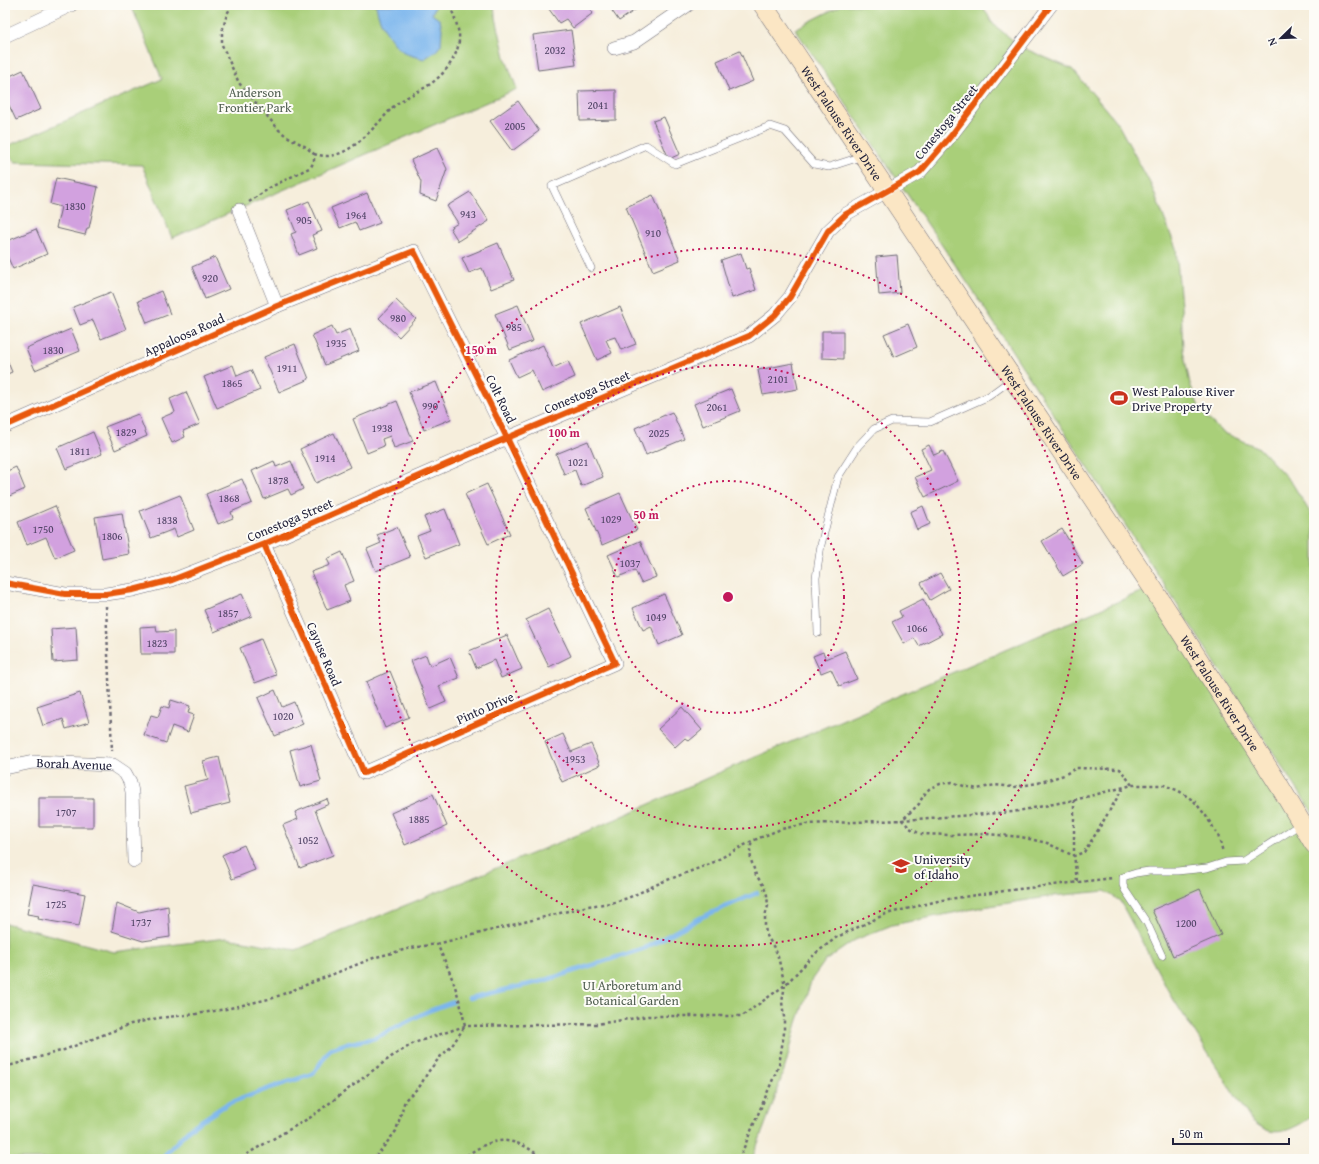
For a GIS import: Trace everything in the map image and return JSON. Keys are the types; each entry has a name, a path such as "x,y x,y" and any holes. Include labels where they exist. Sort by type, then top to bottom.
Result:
{"street":[{"path":"5,36 71,5"},
{"path":"614,48 634,42 688,5"},
{"name":"West Palouse River Drive","path":"763,5 1152,587 1314,844"},
{"name":"Conestoga Street","path":"5,583 65,594 106,594 133,590 172,580 264,544 507,438 749,336 776,315 790,297 828,231 846,214 920,172 945,143 1051,5"},
{"path":"239,210 277,306"},
{"name":"Colt Road","path":"374,267 414,251 507,438 615,663"},
{"name":"Appaloosa Road","path":"5,426 277,306 374,267"},
{"name":"Cayuse Road","path":"264,544 364,773"},
{"name":"Pinto Drive","path":"364,773 615,663"},
{"name":"Borah Avenue","path":"5,768 33,762 113,765 125,773 130,782 132,792 134,861"}],"lane":[{"path":"591,268 552,186 646,145 675,164 770,126 785,131 814,164 829,167 863,156"},
{"path":"818,633 816,578 821,544 838,477 858,446 874,429 892,421 930,422 989,396 1012,378"},
{"path":"1162,956 1147,923 1125,890 1123,877 1149,871 1177,871 1207,868 1226,862 1243,861 1302,823"}],"path":[{"path":"231,5 222,32 222,45 238,83 285,135 306,147 314,154 326,156 345,151 364,138 392,107 424,88 444,73 450,65 458,46 459,35 454,14 449,5"},
{"path":"239,210 271,187 311,167 314,161 314,154"},
{"path":"106,594 113,765"},
{"path":"902,820 920,804 923,796 929,789 940,784 952,782 977,789 995,785 1014,788 1038,783 1064,775 1076,768 1120,769 1132,785"},
{"path":"5,1067 64,1050 131,1024 158,1018 219,1010 273,998 376,957 411,948 437,944 588,906 612,903 628,898 662,882 710,864 752,841 781,829 807,824 902,820 1013,812 1074,800 1132,785 1164,785 1179,791 1194,802 1206,816 1218,835 1226,862"},
{"path":"902,820 910,828 920,834 986,834 1021,837 1047,843 1074,856 1084,852 1123,788"},
{"path":"1074,800 1074,856 1077,882"},
{"path":"739,1159 778,1065 784,1033 782,1002 785,985 777,953 766,934 765,916 768,906 767,894 756,875 751,860 750,850 752,841"},
{"path":"243,1159 248,1154 311,1117 391,1057 414,1043 465,1026 597,1024 648,1016 742,1016 785,985 816,953 837,937 886,914 942,900 1123,877"},
{"path":"374,1159 396,1131 405,1100 420,1086 428,1072 440,1057 451,1047 465,1026 457,990 437,944"},
{"path":"462,1159 484,1145 501,1140 517,1143 543,1159"}],"highlighted area":[{"path":"507,438 615,663 364,773 264,544"}],"green space":[{"name":"Anderson Frontier Park","path":"131,5 499,5 494,9 505,57 517,89 172,238 142,165 15,162 5,150 5,147 162,79"},
{"name":"West Palouse River Drive Property","path":"842,5 982,5 993,24 1021,47 1072,69 1118,124 1151,185 1176,248 1183,350 1190,384 1201,412 1222,432 1259,448 1292,483 1314,519 1314,815 977,297 795,29"},
{"name":"UI Arboretum and Botanical Garden","path":"1152,587 1314,844 1314,1116 1293,1128 1276,1132 1270,1131 1251,1120 1170,994 1120,901 1105,891 1054,896 983,907 892,925 855,940 825,961 812,979 771,1109 752,1159 5,1159 5,923 114,952 226,938 296,950 614,820 716,774"}],"water":[{"path":"376,5 436,5 432,14 440,20 442,29 441,45 436,51 424,59 405,53 395,44 386,32 379,18"}],"building":[{"path":"546,5 587,5 593,13 573,28 566,19 559,23"},
{"path":"608,5 636,5 638,8 619,21"},
{"path":"571,30 576,65 538,70 533,35"},
{"path":"740,51 753,81 729,91 717,61"},
{"path":"23,70 41,109 16,120 7,101 5,102 5,73 8,71 10,76"},
{"path":"616,90 616,120 580,121 579,91"},
{"path":"518,101 539,131 512,151 490,121"},
{"path":"664,117 680,154 669,159 653,121"},
{"path":"437,148 447,169 436,201 420,195 421,182 411,160"},
{"path":"56,178 98,187 89,228 87,228 85,235 56,228 61,207 50,204"},
{"path":"470,192 489,221 458,241 450,228 458,223 447,206"},
{"path":"367,193 380,223 359,231 355,222 340,228 331,208"},
{"path":"653,195 680,260 653,271 626,207"},
{"path":"309,201 322,231 312,235 317,248 299,255 291,234 296,232 287,210"},
{"path":"36,229 47,254 13,269 5,251 5,242"},
{"path":"498,243 514,280 491,289 482,268 469,273 462,258"},
{"path":"741,253 746,269 749,268 756,290 732,298 721,260"},
{"path":"897,255 900,293 879,295 876,257"},
{"path":"215,257 229,289 205,299 192,267"},
{"path":"161,291 170,314 147,323 138,301"},
{"path":"111,292 126,329 101,339 93,320 80,325 73,307"},
{"path":"396,300 416,319 399,337 379,318"},
{"path":"518,305 533,341 510,350 495,314"},
{"path":"620,307 636,344 621,350 615,337 606,340 612,353 597,360 581,324"},
{"path":"908,324 917,347 894,357 884,334"},
{"path":"332,326 336,335 350,329 359,351 325,365 312,335"},
{"path":"71,329 80,351 35,370 26,348"},
{"path":"822,331 843,331 843,359 822,358"},
{"path":"295,344 309,379 279,392 264,357"},
{"path":"543,345 553,368 568,361 575,377 542,392 532,370 517,377 509,360"},
{"path":"5,355 12,372 5,375"},
{"path":"793,363 798,389 763,395 758,370"},
{"path":"233,365 237,376 251,370 260,390 217,408 204,377"},
{"path":"436,382 451,419 424,430 409,392"},
{"path":"731,389 740,411 703,426 694,404"},
{"path":"186,392 200,424 183,431 185,437 172,443 161,418 175,412 170,399"},
{"path":"397,401 413,441 394,448 390,436 382,439 384,446 367,453 353,419"},
{"path":"672,412 684,439 646,455 635,428"},
{"path":"138,414 147,436 115,450 105,427"},
{"path":"93,432 102,454 66,469 57,448"},
{"path":"334,433 350,467 316,483 300,449"},
{"path":"588,441 603,477 581,486 575,470 564,474 556,454"},
{"path":"929,445 934,455 943,451 958,481 925,497 915,477 931,470 921,449"},
{"path":"274,461 276,467 291,461 303,489 291,495 288,489 264,499 252,471"},
{"path":"16,467 25,489 5,498 5,472"},
{"path":"242,479 252,503 231,512 233,518 218,524 206,494"},
{"path":"487,484 510,534 488,544 465,494"},
{"path":"620,493 637,530 602,545 586,508"},
{"path":"180,495 194,530 177,537 174,529 151,538 140,511"},
{"path":"55,506 74,550 55,558 46,537 27,545 18,522"},
{"path":"923,506 930,524 917,530 910,512"},
{"path":"445,509 459,544 426,557 417,536 430,531 424,517"},
{"path":"122,513 129,554 102,559 95,517"},
{"path":"397,527 410,557 376,571 367,549 381,543 377,535"},
{"path":"1062,529 1083,564 1063,576 1042,541"},
{"path":"640,541 656,577 641,583 635,570 618,577 608,555"},
{"path":"342,552 354,581 344,585 350,601 327,610 311,572 330,565 327,559"},
{"path":"940,573 949,589 930,600 921,583"},
{"path":"242,594 252,616 214,632 204,610"},
{"path":"664,594 682,635 659,645 651,626 643,630 633,608"},
{"path":"923,599 942,634 919,646 914,638 904,644 892,622 902,617 899,611"},
{"path":"548,609 571,656 549,667 526,620"},
{"path":"156,626 157,632 174,631 174,654 141,654 140,627"},
{"path":"76,627 78,660 53,662 51,629"},
{"path":"507,635 522,669 501,678 494,660 476,668 469,651"},
{"path":"261,639 276,675 255,683 240,648"},
{"path":"845,651 857,679 839,686 831,669 821,673 813,656 823,652 826,659"},
{"path":"426,655 430,666 450,657 459,678 439,686 446,702 430,709 411,661"},
{"path":"390,671 409,717 385,728 366,682"},
{"path":"275,690 282,707 294,702 303,724 275,736 258,698"},
{"path":"80,693 89,722 66,729 63,719 43,726 37,707"},
{"path":"171,700 190,706 188,713 194,715 188,732 172,726 166,743 144,735 151,715 158,717 162,706 169,708"},
{"path":"682,707 702,730 689,741 685,738 675,747 658,729"},
{"path":"563,734 571,752 591,744 600,765 562,782 545,742"},
{"path":"311,744 321,781 300,787 290,750"},
{"path":"219,757 230,803 191,813 184,786 208,780 203,761"},
{"path":"433,794 447,826 405,845 391,813"},
{"path":"39,798 93,798 93,827 39,827"},
{"path":"327,799 329,804 315,810 333,855 300,868 283,825 298,819 295,812"},
{"path":"244,845 255,870 232,879 222,855"},
{"path":"33,884 85,894 79,926 38,919 39,916 27,914"},
{"path":"1200,889 1221,935 1173,956 1152,910"},
{"path":"117,903 139,912 168,906 170,937 143,941 112,931"}],"waterway":[{"path":"469,998 543,981 645,948 702,917 757,893"},
{"path":"161,1159 189,1129 227,1104 313,1074 330,1049 345,1044 375,1038 426,1012 453,1002"}],"cycle path":[{"path":"5,583 65,594 106,594 133,590 172,580 264,544 507,438 749,336 775,315 790,297 828,231 846,214 920,172 950,137 1051,5"},
{"path":"5,426 277,306 414,251 507,438 615,663 364,773 264,544"}],"place":[{"name":"West Palouse River Drive Property","path":"1119,398"},
{"name":"University of Idaho","path":"901,866"}]}
